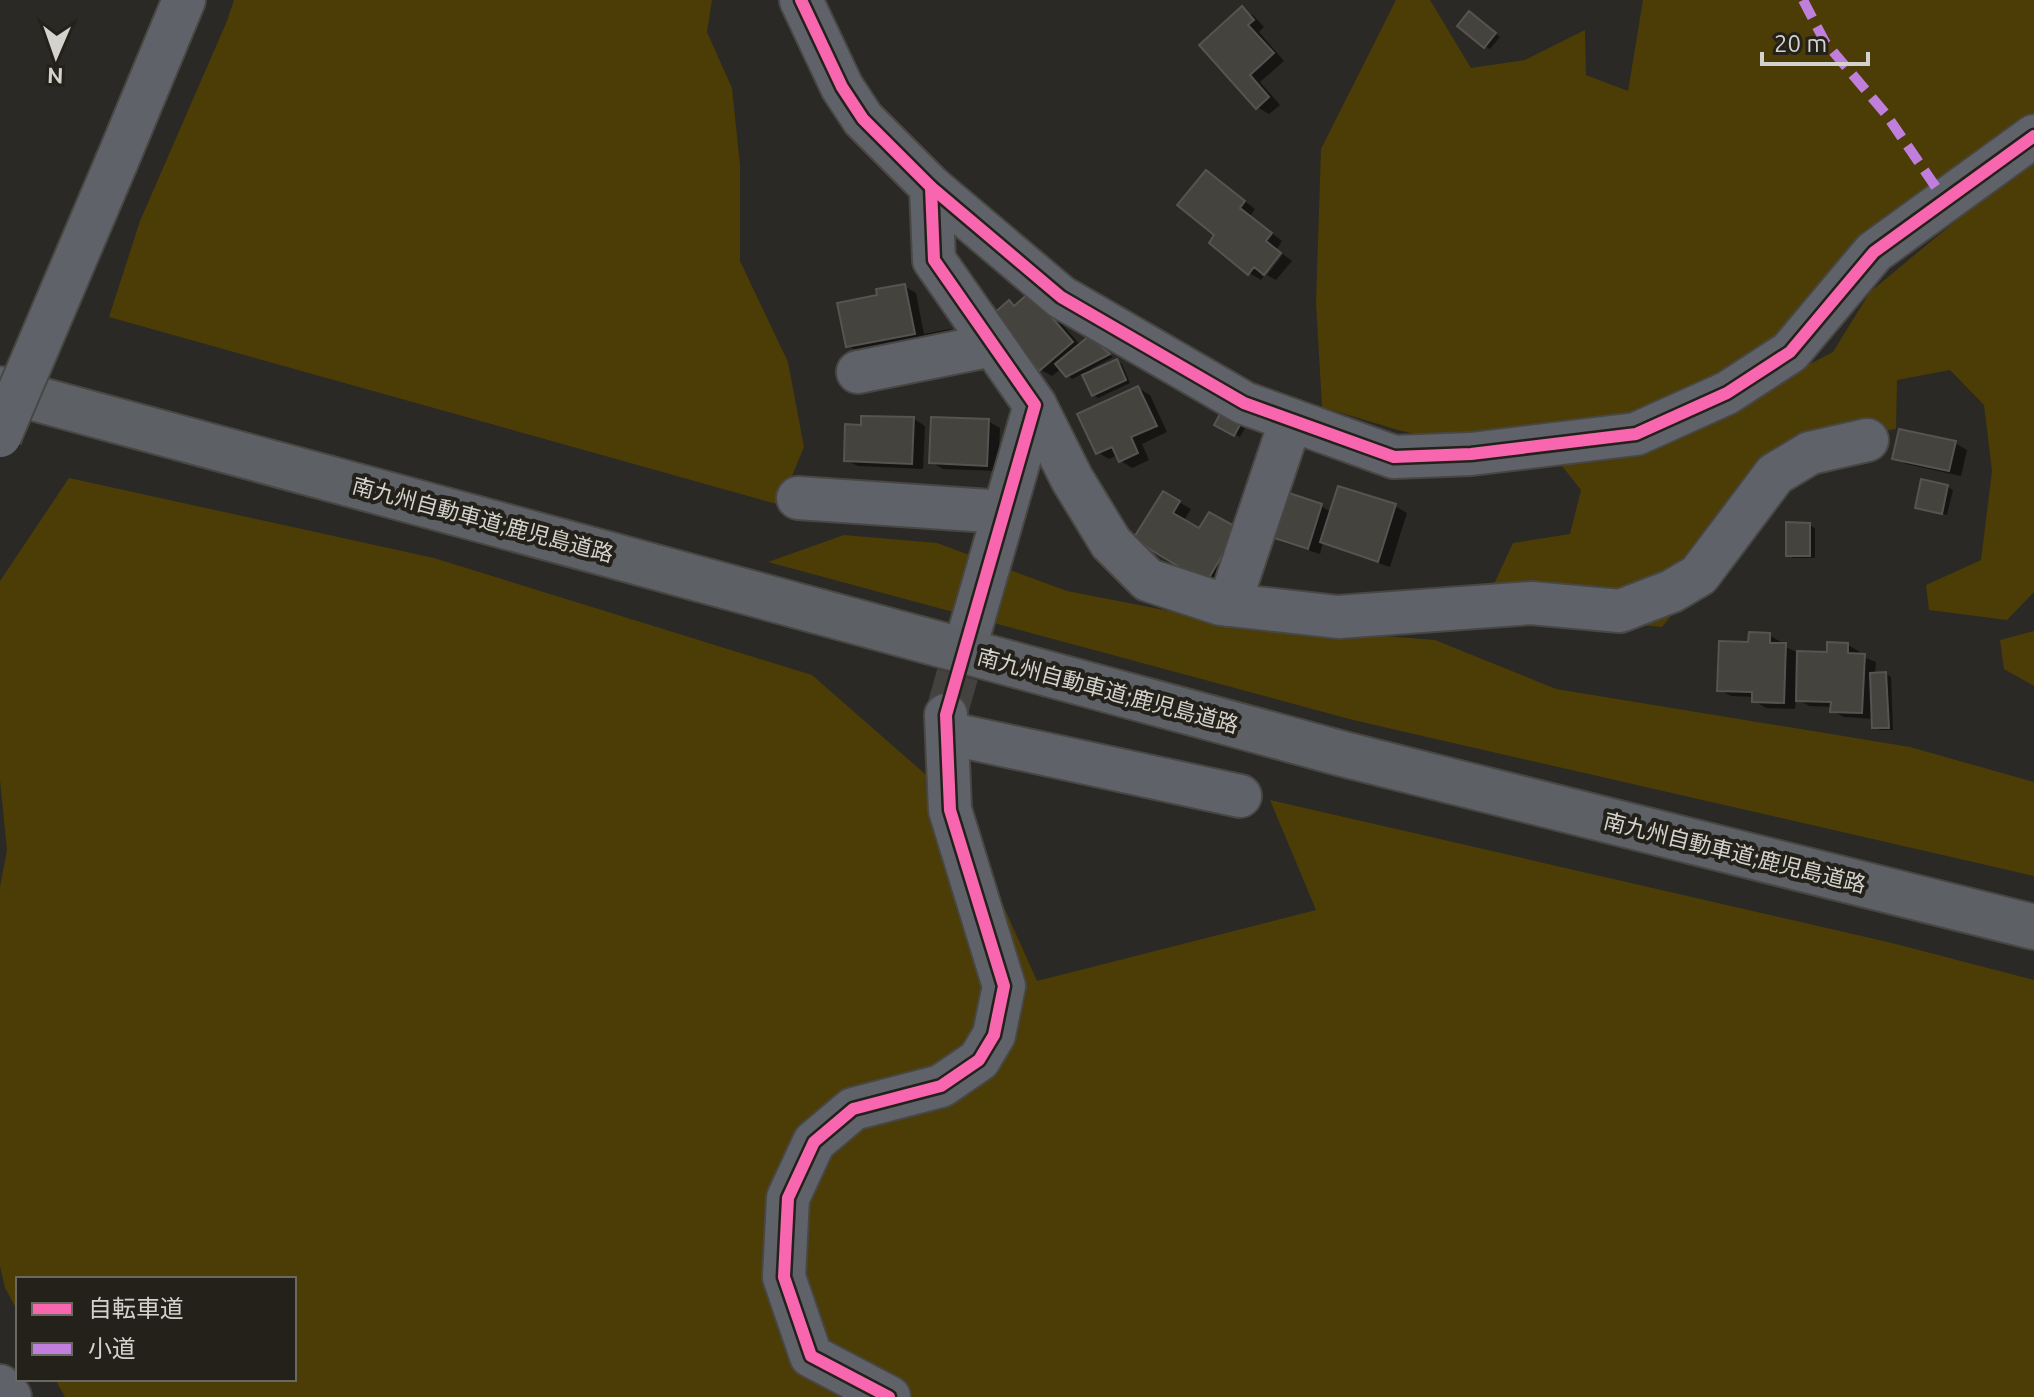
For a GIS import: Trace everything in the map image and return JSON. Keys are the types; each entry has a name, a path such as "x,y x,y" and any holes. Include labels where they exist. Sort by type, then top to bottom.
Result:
{"highway":[{"name":"南九州自動車道;鹿児島道路","path":"0,389 1343,754 2034,927"}],"street":[{"path":"0,436 184,0"},
{"path":"801,0 842,87 863,119 931,187 1061,297 1244,403 1394,457 1471,454 1636,434 1727,393 1790,352 1874,252 2034,136"},
{"path":"931,187 934,260 1035,405 1072,479 1111,543 1148,580 1229,605 1338,617 1531,603 1620,611 1672,591 1699,575 1775,474 1810,453 1867,440"},
{"path":"858,372 993,345"},
{"path":"971,627 1035,405"},
{"path":"1229,605 1291,420"},
{"path":"798,498 1004,512"},
{"path":"889,1397 811,1356 784,1277 788,1198 814,1142 853,1109 941,1086 979,1060 994,1035 1004,986 950,810 947,724 1240,796"},
{"path":"0,1386 10,1397"}],"shaded area":[{"path":"234,0 712,0 707,32 732,88 740,165 740,261 788,362 804,447 780,505 109,317 140,221"},
{"path":"1396,0 1430,0 1471,68 1525,60 1585,30 1586,75 1628,91 1643,0 2034,0 2034,116 1837,299 1671,411 1495,452 1398,430 1322,407 1316,303 1321,149"},
{"path":"2034,156 2034,592 2007,620 1929,610 1926,585 1981,560 1992,471 1984,405 1950,370 1897,380 1896,429 1812,441 1662,627 1482,610 1513,543 1570,534 1581,490 1562,466 1637,445 1726,408 1833,352 1870,292"},
{"path":"69,478 434,558 812,675 957,802 1037,981 1316,910 1270,800 1892,943 2034,980 2034,1397 65,1397 56,1381 296,1381 296,1277 16,1277 16,1308 5,1288 0,1266 0,887 7,850 0,780 0,581"},
{"path":"844,535 937,543 1067,591 1190,615 1319,631 1435,640 1556,689 1910,747 2034,782 2034,876 1353,720 768,562"},
{"path":"2034,631 2034,686 2004,669 2000,640"}],"building":[{"path":"1242,6 1254,20 1248,25 1274,53 1250,75 1269,97 1256,109 1199,45"},
{"path":"1469,11 1496,33 1484,48 1457,26"},
{"path":"1206,170 1245,201 1240,208 1272,233 1266,241 1281,253 1264,275 1254,267 1248,275 1209,243 1214,235 1177,205"},
{"path":"905,284 915,334 846,347 837,303 877,295 876,289"},
{"path":"1030,292 1073,342 1039,371 991,316 1009,300 1014,306"},
{"path":"1089,336 1110,354 1066,377 1055,364"},
{"path":"1117,359 1126,380 1092,396 1082,375"},
{"path":"1138,386 1157,426 1131,437 1138,453 1119,462 1112,447 1096,454 1077,414"},
{"path":"1221,412 1241,423 1234,436 1214,425"},
{"path":"861,416 914,417 912,464 844,461 845,424 861,425"},
{"path":"931,417 989,419 987,466 929,463"},
{"path":"1899,429 1956,441 1949,471 1892,459"},
{"path":"1921,479 1948,485 1942,514 1915,508"},
{"path":"1338,486 1396,504 1378,562 1320,542"},
{"path":"1163,491 1180,501 1173,513 1199,528 1209,512 1238,528 1206,583 1133,539"},
{"path":"1283,491 1322,504 1308,549 1268,536"},
{"path":"1786,522 1810,523 1810,556 1786,556"},
{"path":"1749,632 1770,633 1770,643 1786,643 1784,703 1752,702 1752,692 1717,691 1719,641 1748,642"},
{"path":"1827,642 1848,643 1848,653 1865,654 1862,713 1830,712 1831,702 1796,701 1797,651 1827,652"},
{"path":"1886,672 1889,728 1872,728 1870,673"}],"tunnel":[{"path":"946,715 971,627"}],"marked path":[{"path":"1803,0 1825,42 1885,113 1946,202"}],"cycle path":[{"path":"801,0 842,87 863,119 931,187 1061,297 1244,403 1394,457 1471,454 1636,434 1727,393 1790,352 1874,252 2034,136"},
{"path":"889,1397 811,1356 784,1277 788,1198 814,1142 853,1109 941,1086 979,1060 994,1035 1004,986 950,810 946,715 1035,405 934,260 931,187"}]}
